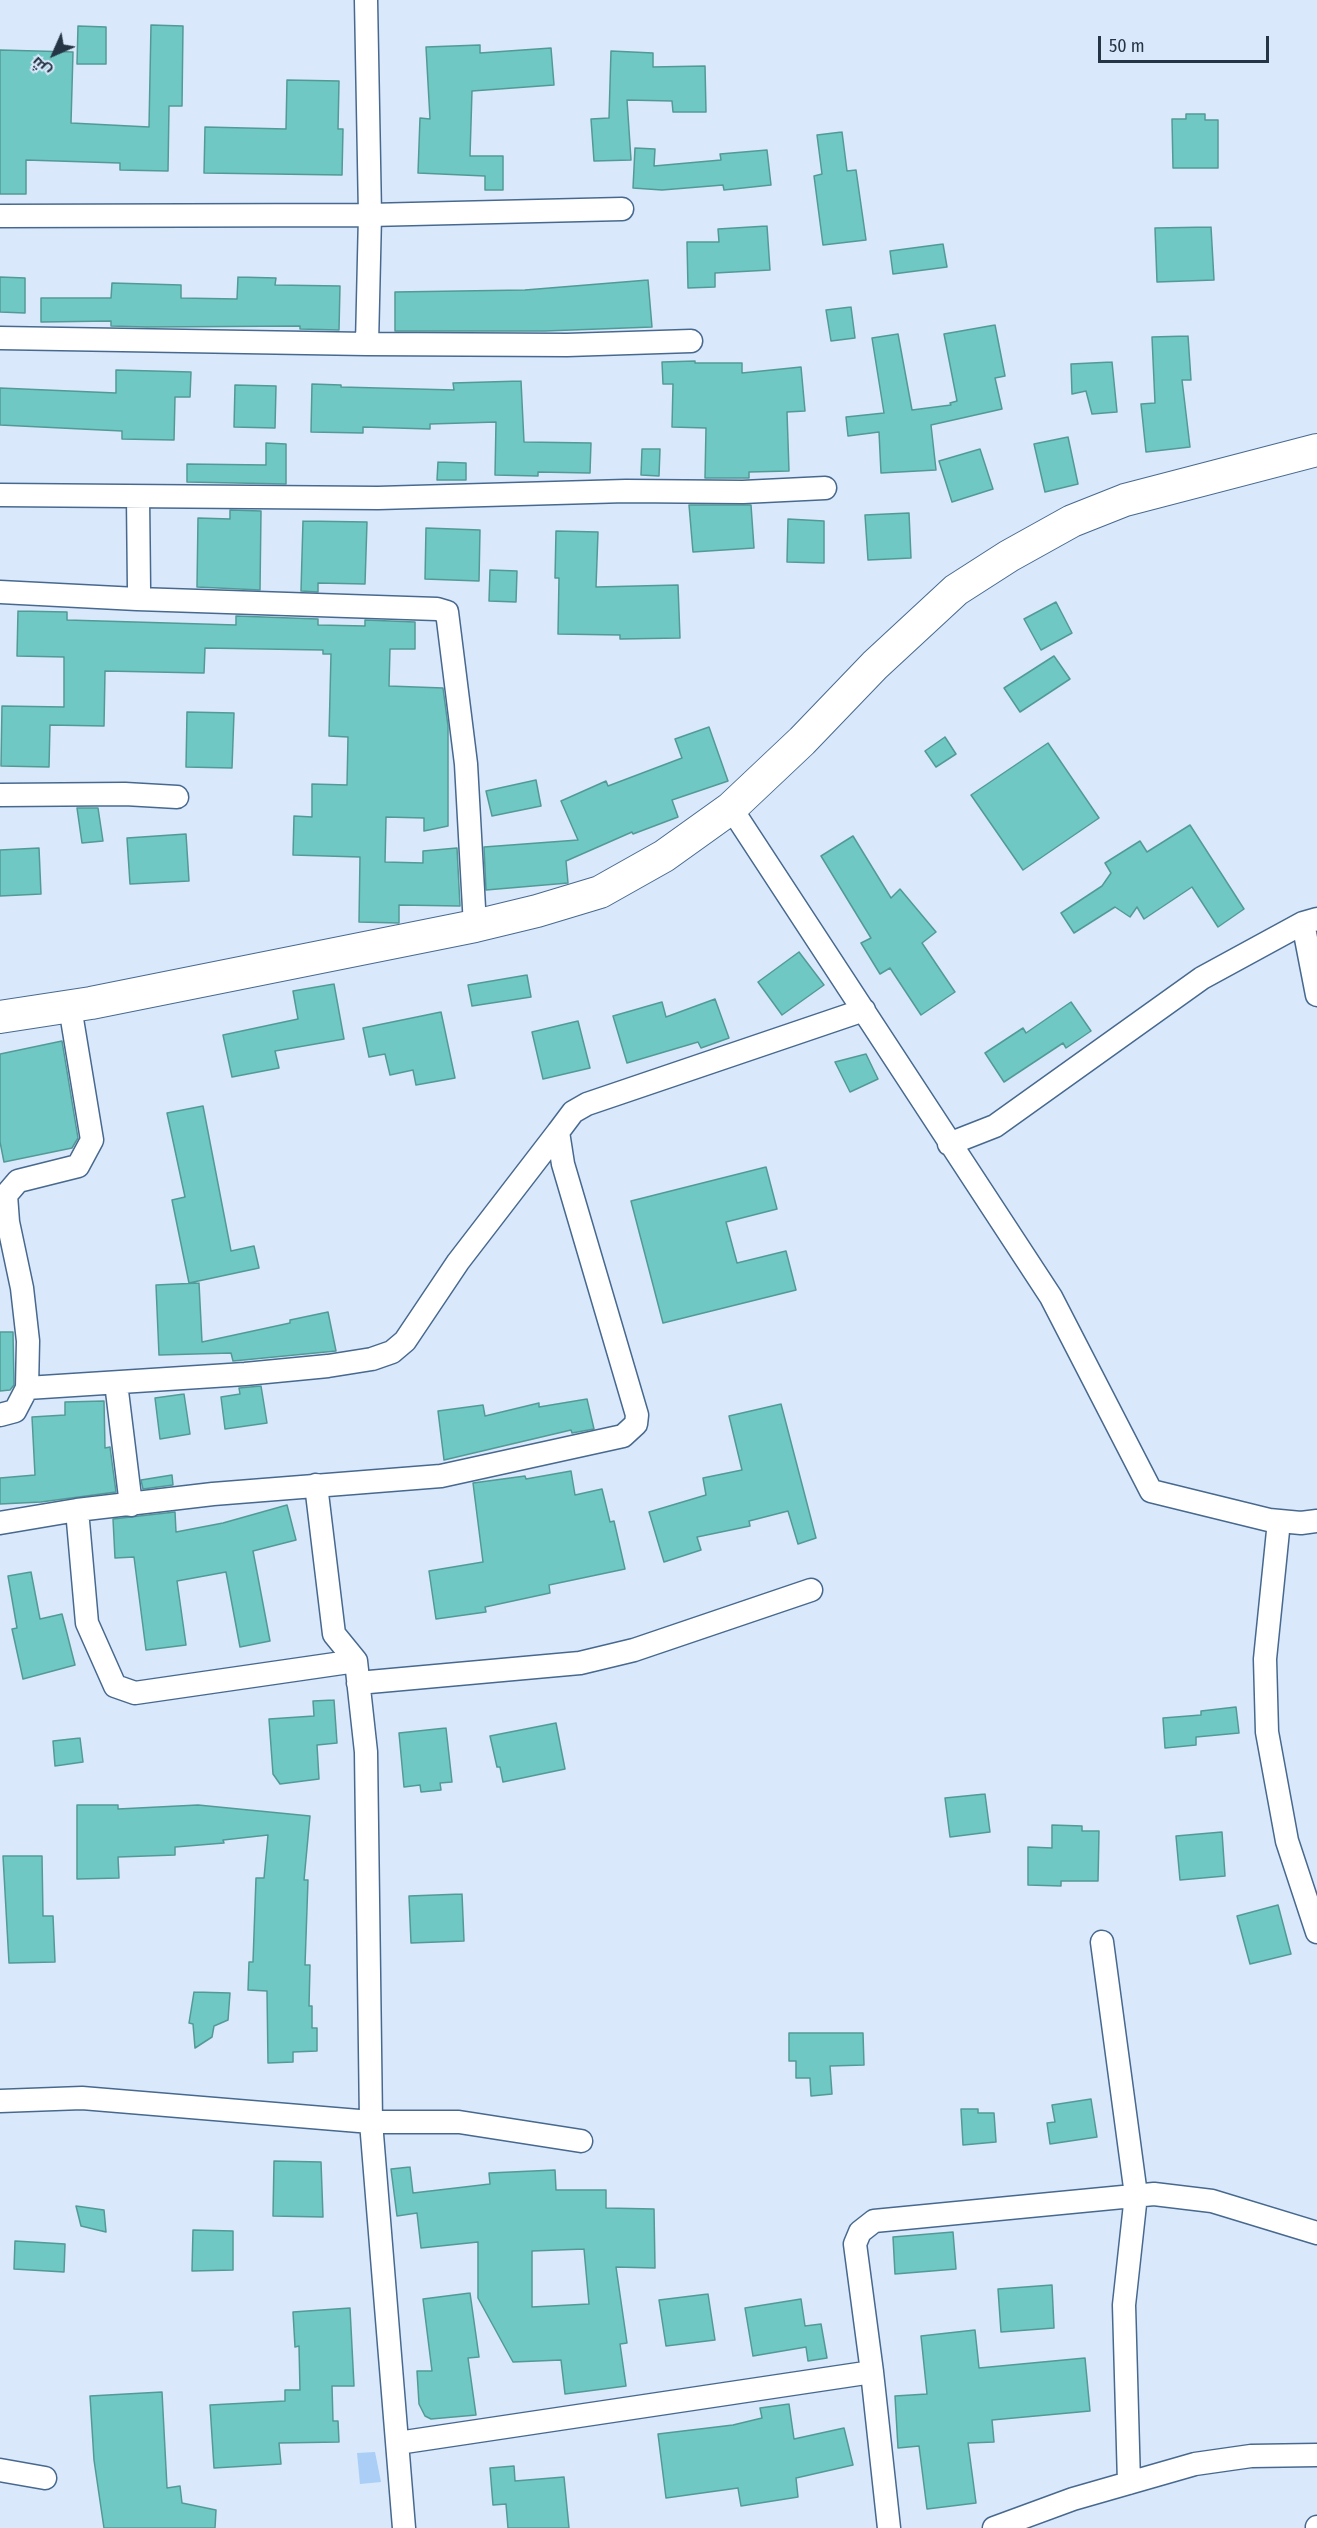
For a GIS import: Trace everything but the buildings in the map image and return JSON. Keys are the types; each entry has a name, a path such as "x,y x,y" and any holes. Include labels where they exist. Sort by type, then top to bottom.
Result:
{"street":[{"path":"366,0 370,215 367,344"},
{"path":"0,216 370,215 622,210"},
{"path":"0,338 567,345 691,341"},
{"path":"0,1017 70,1007 475,926 600,892 664,855 731,808 802,741 875,665 956,590 1009,556 1072,521 1125,500 1317,450"},
{"path":"0,495 378,498 626,491 743,492 825,488"},
{"path":"137,599 139,589 138,497"},
{"path":"0,592 437,609 447,612 466,764 475,926"},
{"path":"0,795 125,794 177,797"},
{"path":"731,808 1051,1297 1151,1491 1280,1521 1317,1521"},
{"path":"949,1144 995,1126 1202,978 1310,921 1317,995"},
{"path":"0,1416 15,1412 27,1388 26,1330 22,1288 8,1222 6,1195 18,1181 78,1166 92,1140 70,1007"},
{"path":"27,1388 328,1366 372,1359 392,1352 405,1341 458,1262 573,1112 587,1104 864,1010"},
{"path":"0,1523 77,1510 213,1494 441,1476 623,1436 636,1424 637,1415 563,1164 558,1132"},
{"path":"116,1383 131,1505"},
{"path":"316,1485 334,1634 357,1672 366,1752 370,2122 404,2528"},
{"path":"77,1510 87,1623 115,1686 135,1693 357,1672 580,1663 634,1650 811,1590"},
{"path":"1280,1521 1265,1659 1267,1732 1287,1841 1317,1932"},
{"path":"1102,1942 1136,2195 1124,2305 1130,2483"},
{"path":"0,2101 93,2098 370,2122 459,2121 581,2141"},
{"path":"889,2528 855,2244 860,2232 874,2221 1136,2195 1188,2196 1212,2201 1317,2233"},
{"path":"398,2444 872,2372"},
{"path":"994,2528 1073,2499 1195,2464 1251,2456 1317,2455"},
{"path":"0,2470 45,2478"}],"water":[{"path":"375,2452 381,2482 360,2484 357,2453"}]}
